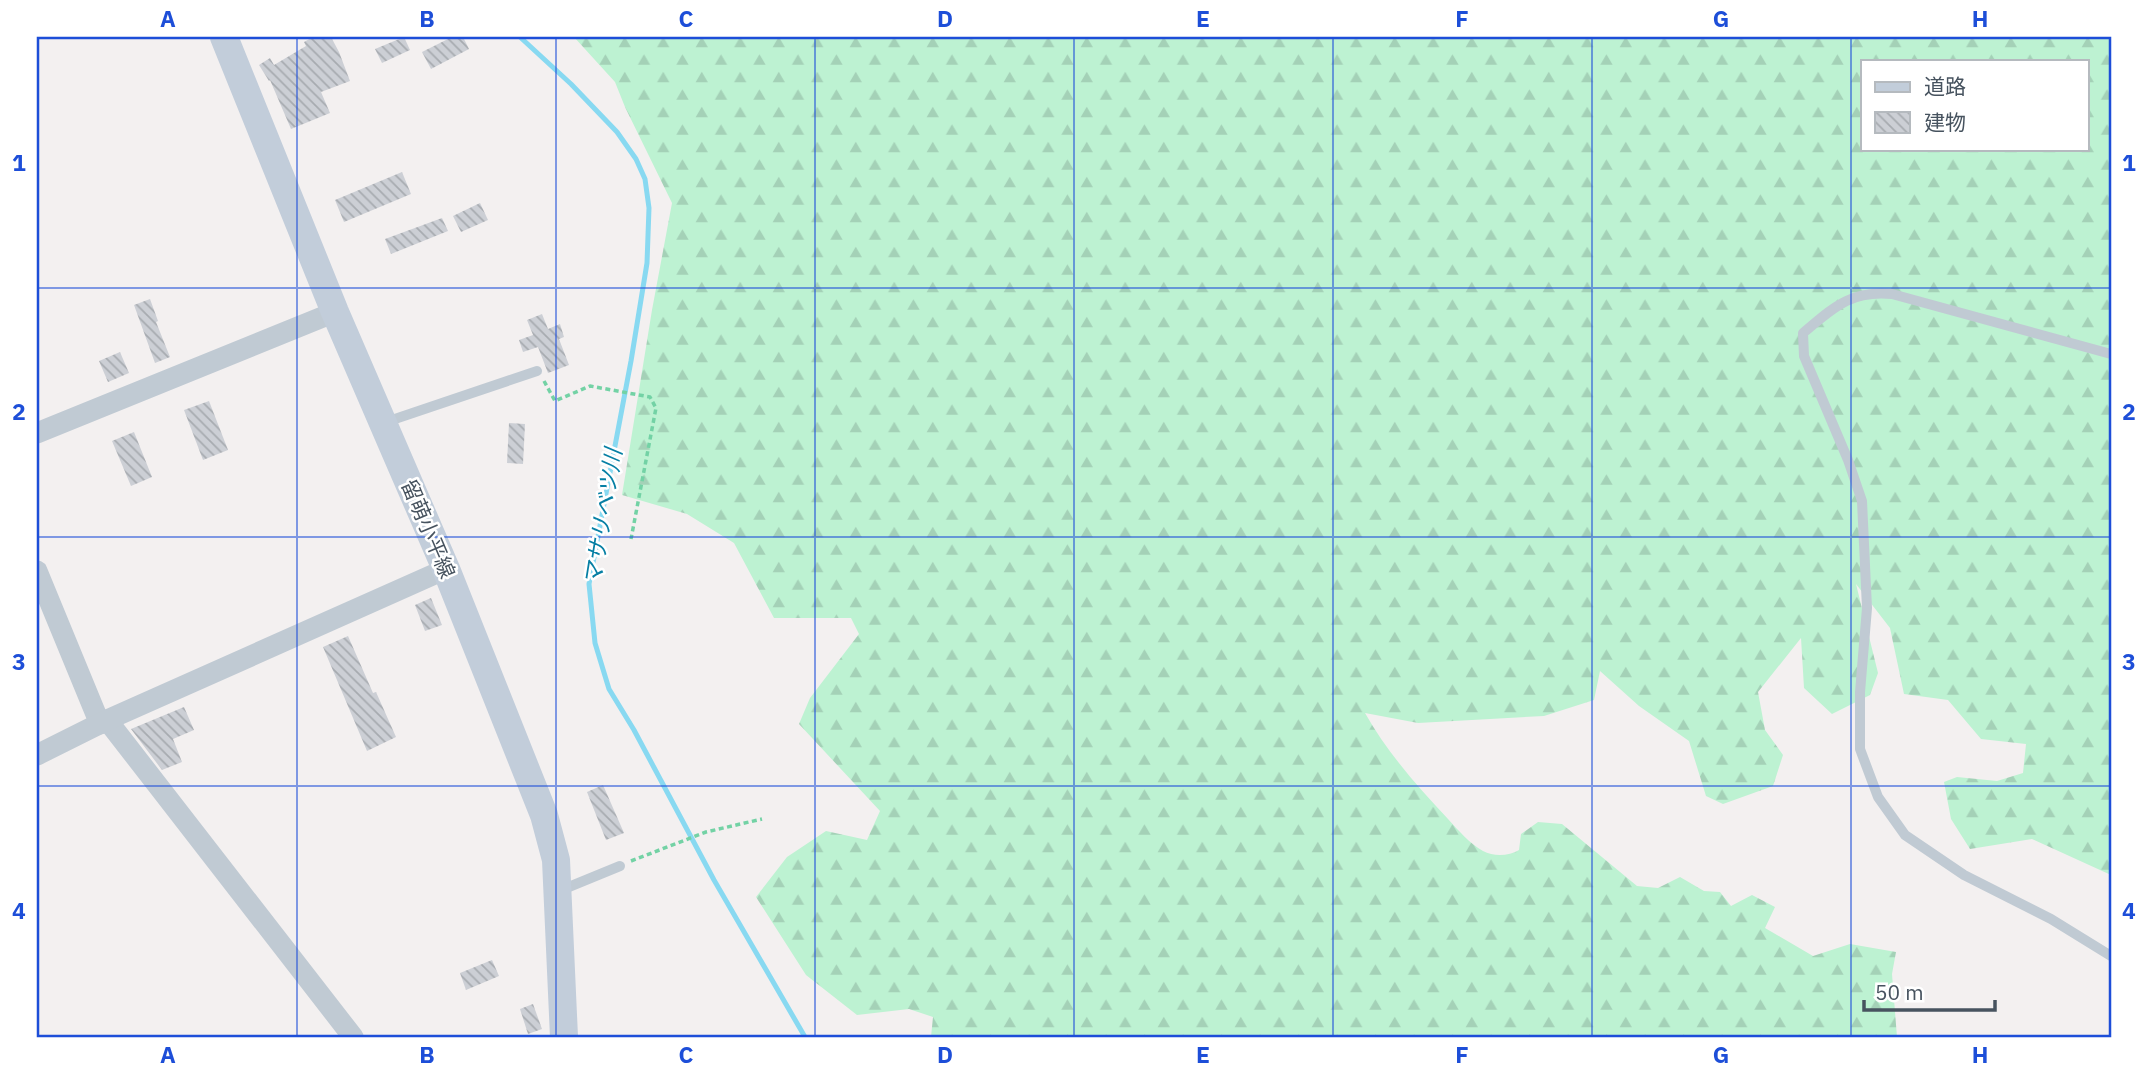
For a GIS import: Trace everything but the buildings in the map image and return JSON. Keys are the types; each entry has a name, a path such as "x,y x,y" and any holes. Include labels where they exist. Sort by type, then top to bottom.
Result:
{"main road":[{"name":"留萌小平線","path":"224,37 335,312 446,569 544,815 555,860 564,1037"}],"street":[{"path":"37,433 335,312"},
{"path":"37,755 104,722 446,569"},
{"path":"37,571 104,722 353,1037"}],"lane":[{"path":"2111,354 1883,293 1858,295 1833,308 1804,333 1804,356 1848,460 1862,501 1867,608 1860,692 1860,749 1878,797 1905,835 1964,875 2051,919 2111,956"},
{"path":"383,423 537,371"},
{"path":"556,892 620,866"}],"path":[{"path":"537,371 555,401 590,386 650,397 656,408 631,539"},
{"path":"620,866 706,832 762,819"}],"green space":[{"path":"574,37 2111,37 2111,875 2032,839 1970,849 1951,819 1944,782 1957,777 1997,781 2023,773 2026,744 1981,739 1948,700 1904,694 1890,628 1856,584 1878,673 1870,695 1832,714 1804,688 1801,638 1758,692 1765,730 1783,755 1773,786 1723,804 1706,796 1689,741 1639,706 1600,671 1594,700 1544,716 1418,723 1365,713 1414,781 1473,845 1487,853 1501,855 1519,850 1521,834 1538,822 1562,824 1637,886 1658,888 1680,877 1704,891 1720,892 1731,906 1752,895 1775,907 1765,928 1813,956 1850,944 1896,952 1892,974 1897,1037 931,1037 933,1017 909,1009 857,1015 806,975 756,897 787,857 826,831 867,840 880,811 799,724 810,698 859,634 851,618 774,618 734,543 687,514 622,495 672,203 615,82"}],"waterway":[{"name":"マサリベツ川","path":"520,37 571,84 617,132 636,159 645,179 649,208 647,263 589,584 595,643 609,689 634,730 714,880 805,1037"}]}
